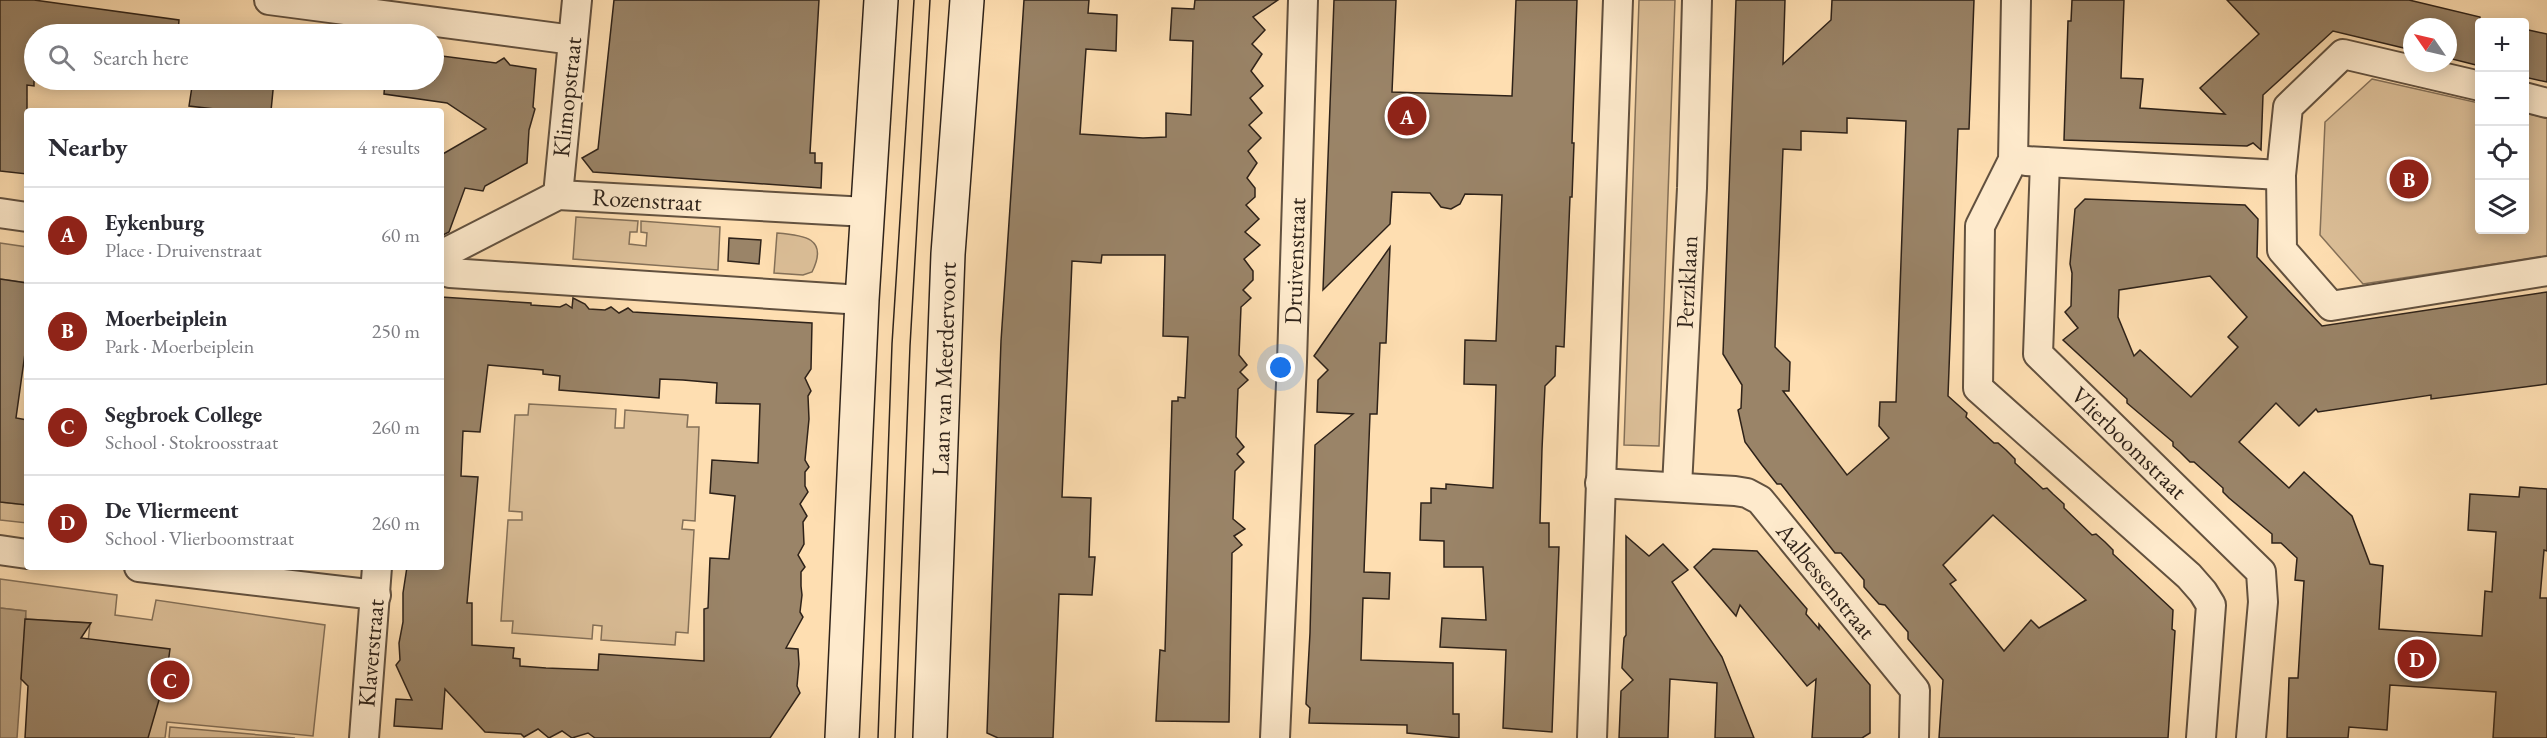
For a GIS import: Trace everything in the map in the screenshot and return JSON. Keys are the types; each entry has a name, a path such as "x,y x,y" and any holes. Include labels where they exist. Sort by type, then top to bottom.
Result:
{"street":[{"path":"269,0 321,4 573,40"},
{"name":"Klimopstraat","path":"558,195 577,0"},
{"path":"842,738 848,299 867,212 881,0"},
{"name":"Laan van Meerdervoort","path":"930,738 948,254 967,0"},
{"name":"Druivenstraat","path":"1275,738 1292,350 1303,0"},
{"path":"1592,738 1618,0"},
{"name":"Perziklaan","path":"1677,487 1692,188 1697,0"},
{"path":"2016,0 2013,160 1980,226 1978,388 2189,576 2203,592 2211,606 2201,738"},
{"path":"2475,85 2343,54 2288,107 2281,175 2282,250 2331,306 2547,271"},
{"path":"2529,98 2547,103"},
{"path":"2013,160 2281,175"},
{"name":"Vlierboomstraat","path":"2044,162 2038,354 2261,572 2263,602 2251,738"},
{"name":"Rozenstraat","path":"444,253 558,195 867,212"},
{"path":"0,213 24,217"},
{"path":"444,270 527,278 848,299"},
{"path":"1600,483 1677,487"},
{"name":"Aalbessenstraat","path":"1677,487 1748,493 1760,500 1915,690 1914,738"},
{"path":"0,550 24,554"},
{"path":"190,570 376,581"},
{"name":"Klaverstraat","path":"364,738 376,581"}],"shaded area":[{"path":"1639,0 1675,0 1659,446 1624,445"},
{"path":"2372,79 2475,102 2475,234 2529,234 2529,114 2547,118 2547,256 2363,284 2320,235 2325,122"},
{"path":"576,217 638,221 637,232 630,232 629,244 646,246 647,233 641,232 641,221 720,227 718,270 573,259"},
{"path":"777,233 804,237 816,245 818,252 812,272 803,275 774,273"},
{"path":"0,243 24,247 24,283 0,279"},
{"path":"529,404 616,409 615,428 624,428 625,410 688,415 687,427 699,427 695,521 683,520 682,529 694,530 688,633 676,632 675,645 601,640 602,626 593,625 592,639 512,633 513,621 501,621 508,520 522,520 522,512 509,511 515,415 528,415"},
{"path":"0,502 24,505 24,523 0,520"},
{"path":"0,579 117,595 115,615 152,620 156,600 325,625 313,736 167,722 165,738 148,738 154,692 164,693 169,650 111,642 87,652 90,623 26,619 25,611 0,608"},
{"path":"0,608 26,611 17,738 0,738"},
{"path":"170,727 295,738 169,738"}],"building":[{"path":"0,0 34,0 179,20 179,24 24,24 24,90 27,90 27,108 24,108 24,174 0,171"},
{"path":"614,0 819,0 810,153 815,153 815,163 822,163 821,188 593,172 582,158 598,149"},
{"path":"1024,0 1089,0 1088,13 1117,15 1116,51 1086,49 1080,134 1143,138 1166,137 1166,113 1191,115 1193,41 1170,40 1172,8 1194,9 1195,0 1278,0 1253,17 1265,30 1252,44 1262,54 1251,71 1263,86 1250,98 1262,113 1249,125 1261,138 1248,151 1257,163 1247,178 1255,188 1255,197 1246,205 1259,219 1245,232 1260,245 1244,259 1253,271 1253,280 1243,290 1251,298 1241,307 1239,355 1247,365 1240,372 1248,380 1238,389 1236,437 1244,447 1237,454 1244,462 1235,471 1233,519 1245,529 1234,536 1242,545 1232,553 1229,722 1156,721 1160,650 1165,651 1172,401 1178,401 1178,397 1185,398 1188,337 1163,336 1165,255 1102,255 1101,263 1072,261 1062,497 1091,498 1089,557 1095,557 1092,595 1059,594 1053,738 998,738 987,733 1001,341"},
{"path":"1334,0 1396,0 1392,92 1512,96 1516,0 1577,0 1572,197 1570,197 1564,347 1556,346 1555,376 1545,386 1542,449 1540,523 1549,523 1549,547 1559,547 1552,732 1503,728 1506,650 1440,647 1442,618 1486,620 1483,567 1444,567 1444,541 1420,540 1421,503 1431,503 1431,488 1446,489 1446,484 1493,488 1496,385 1464,384 1465,340 1496,341 1502,195 1465,194 1460,204 1451,209 1441,207 1430,193 1392,192 1390,224 1323,290"},
{"path":"1736,0 1785,0 1783,64 1831,20 1832,0 1974,0 1969,129 1958,129 1948,396 1967,413 1966,417 1994,443 1998,443 2006,450 2015,459 2015,463 2043,489 2047,488 2092,535 2096,534 2105,542 2113,550 2113,554 2173,610 2172,629 2175,631 2168,738 1939,738 1943,680 1908,639 1908,632 1885,605 1879,604 1864,587 1864,580 1841,553 1835,553 1745,442 1738,410 1741,408 1742,385 1723,354","holes":["1847,118 1906,121 1896,402 1880,402 1879,426 1889,438 1847,475 1783,391 1789,391 1790,362 1775,347 1783,149 1801,150 1801,131 1847,133","1993,515 2086,600 2039,628 2031,620 2004,651 1950,584 1956,580 1943,565"]},
{"path":"2072,0 2124,0 2121,78 2143,79 2140,108 2225,114 2200,88 2259,34 2227,0 2409,0 2480,17 2475,18 2475,65 2457,60 2457,18 2403,18 2403,48 2333,31 2263,95 2261,150 2253,143 2247,146 2064,140 2068,21 2071,21"},
{"path":"2529,30 2547,34 2547,82 2529,78"},
{"path":"444,56 496,63 504,58 510,65 536,69 533,107 535,109 529,130 527,163 485,186 483,191 465,188 449,232 444,234 444,153 486,129 447,103 384,94 384,90 444,90"},
{"path":"191,90 273,90 271,108 189,106"},
{"path":"2085,199 2245,205 2258,219 2257,257 2322,326 2547,292 2547,384 2431,399 2431,395 2318,412 2316,409 2299,426 2276,403 2239,442 2289,488 2304,472 2352,516 2370,564 2383,566 2379,629 2482,636 2485,591 2492,592 2496,532 2468,530 2470,494 2519,497 2520,487 2547,489 2547,551 2544,550 2540,598 2547,598 2547,738 2493,738 2496,692 2390,685 2387,730 2349,727 2348,738 2287,738 2289,678 2298,678 2304,581 2295,580 2297,558 2281,543 2272,543 2272,534 2229,498 2223,492 2223,488 2194,462 2190,462 2173,446 2173,442 2127,403 2127,399 2063,340 2078,328 2065,312 2071,306 2070,264 2075,209","holes":["2210,276 2247,317 2228,337 2238,347 2191,397 2140,350 2134,356 2118,317 2119,290"]},
{"path":"729,238 761,240 759,264 728,261"},
{"path":"1390,247 1386,343 1380,343 1377,414 1370,414 1364,572 1390,573 1389,599 1363,598 1361,660 1453,663 1453,714 1459,714 1459,738 1407,733 1407,725 1309,723 1310,708 1306,704 1315,445 1353,414 1317,412 1318,380 1328,370 1314,356"},
{"path":"0,279 24,283 24,361 16,418 24,419 24,505 0,502"},
{"path":"444,297 560,307 566,304 572,308 573,298 585,304 589,309 605,310 611,307 619,313 628,308 633,312 812,323 811,369 805,378 811,391 808,396 809,419 805,460 809,467 805,472 805,486 808,492 800,504 807,516 803,522 804,544 798,555 805,567 801,572 800,612 803,617 786,648 798,649 797,686 800,693 770,738 595,738 588,733 572,738 562,731 549,738 538,729 524,737 521,734 485,732 445,689 442,729 394,726 396,699 412,700 396,665 400,660 403,593 407,570 444,570","holes":["488,365 543,370 543,374 560,376 559,390 659,398 660,379 717,383 716,403 760,404 758,463 712,460 710,493 735,496 729,559 710,558 708,608 704,609 704,661 599,654 598,670 546,668 520,666 520,659 513,658 514,648 472,645 472,603 467,603 478,477 461,476 463,431 480,432"]},
{"path":"1626,536 1649,556 1663,544 1688,570 1672,582 1722,657 1754,738 1715,738 1717,683 1670,679 1668,738 1619,738 1621,691 1633,680 1622,668 1626,635"},
{"path":"1713,549 1757,551 1807,609 1806,614 1819,629 1819,624 1870,685 1870,733 1862,738 1812,738 1816,679 1807,686 1740,605 1736,616 1694,567"},
{"path":"25,619 91,623 81,638 170,649 164,693 161,693 148,738 25,738 28,686 21,679"}],"tram line":[{"path":"878,738 892,344 914,0"},
{"path":"895,738 910,346 930,0"}],"place":[{"name":"Eykenburg","path":"1407,116"},
{"name":"Moerbeiplein","path":"2409,179"},
{"name":"De Vliermeent","path":"2417,659"},
{"name":"Segbroek College","path":"170,680"}]}
